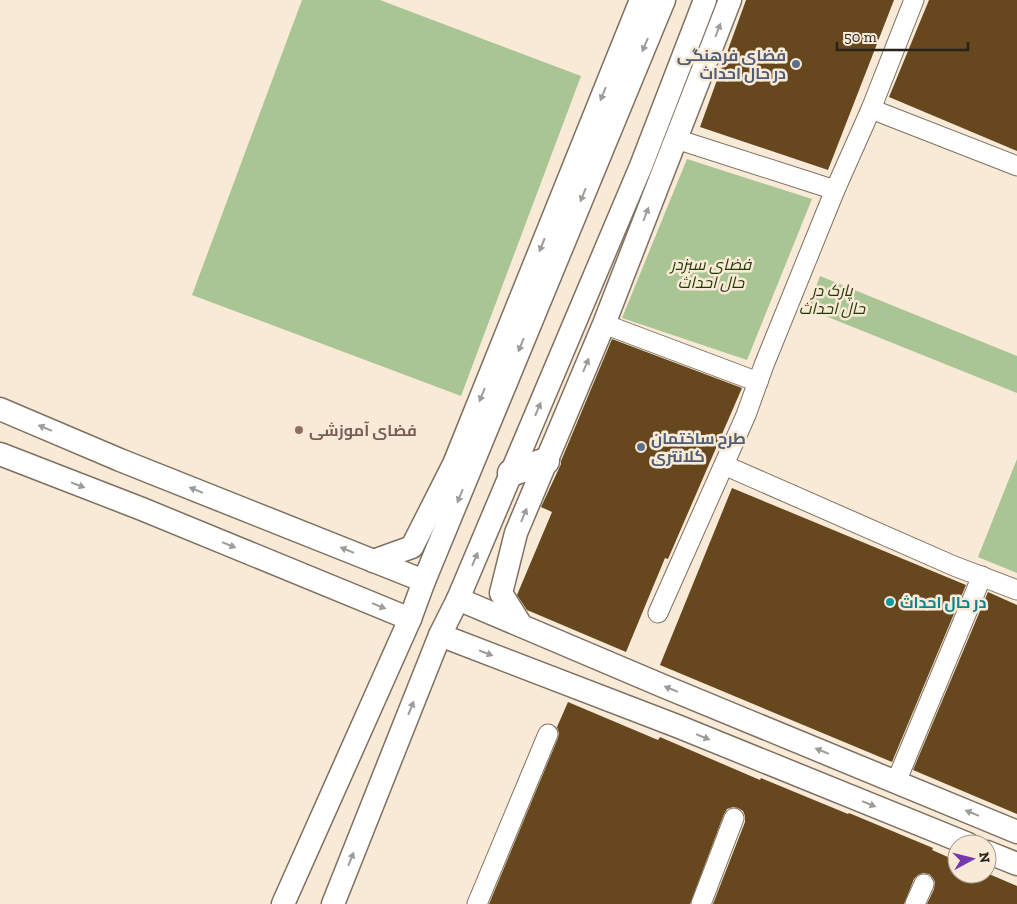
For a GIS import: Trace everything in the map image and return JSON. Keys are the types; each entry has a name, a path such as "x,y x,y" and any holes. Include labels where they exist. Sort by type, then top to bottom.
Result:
{"main road":[{"path":"511,473 546,461"}],"street":[{"path":"373,561 412,547 454,464 641,0"},
{"path":"283,904 410,619 664,0"},
{"path":"332,904 440,635 458,599 641,166 705,0"},
{"path":"521,625 502,593 516,533 604,324 730,0"},
{"path":"658,613 746,415 914,0"},
{"path":"871,109 1017,166"},
{"path":"676,139 836,190"},
{"path":"604,324 758,382"},
{"path":"0,409 120,460 424,581"},
{"path":"0,454 410,619"},
{"path":"724,465 1017,590"},
{"path":"896,782 982,576"},
{"path":"458,599 1017,832"},
{"path":"440,635 677,726 947,835"},
{"path":"477,904 548,734"},
{"path":"701,904 734,818"},
{"path":"997,856 1017,864"},
{"path":"915,904 924,884"}],"green space":[{"path":"302,0 380,0 581,76 461,396 192,295"},
{"name":"فضای سبزدر حال احداث","path":"687,159 812,199 747,360 622,318"},
{"name":"پارک در حال احداث","path":"820,276 1017,356 1017,393 808,309"},
{"path":"1017,459 1017,573 978,557"}],"building":[{"name":"فضای فرهنگی در حال احداث","path":"746,0 894,0 828,170 700,127"},
{"path":"929,0 1017,0 1017,151 889,97"},
{"name":"طرح ساختمان کلانتری","path":"612,339 742,388 668,559 665,558 626,652 527,610 517,595 552,512 541,507 561,464"},
{"path":"732,488 966,585 892,762 660,665"},
{"path":"988,592 1017,605 1017,814 913,770"},
{"path":"568,702 658,740 660,737 760,780 761,778 933,848 932,850 947,857 947,884 997,884 997,877 1017,886 1017,904 927,904 935,882 929,874 923,873 914,879 904,904 713,904 745,822 743,811 733,807 727,809 724,814 690,904 489,904 558,738 557,727"}],"place":[{"name":"فضای فرهنگی در حال احداث","path":"796,64"},
{"name":"فضای آموزشی","path":"299,430"},
{"name":"طرح ساختمان کلانتری","path":"641,447"},
{"name":"در حال احداث","path":"890,602"}]}
